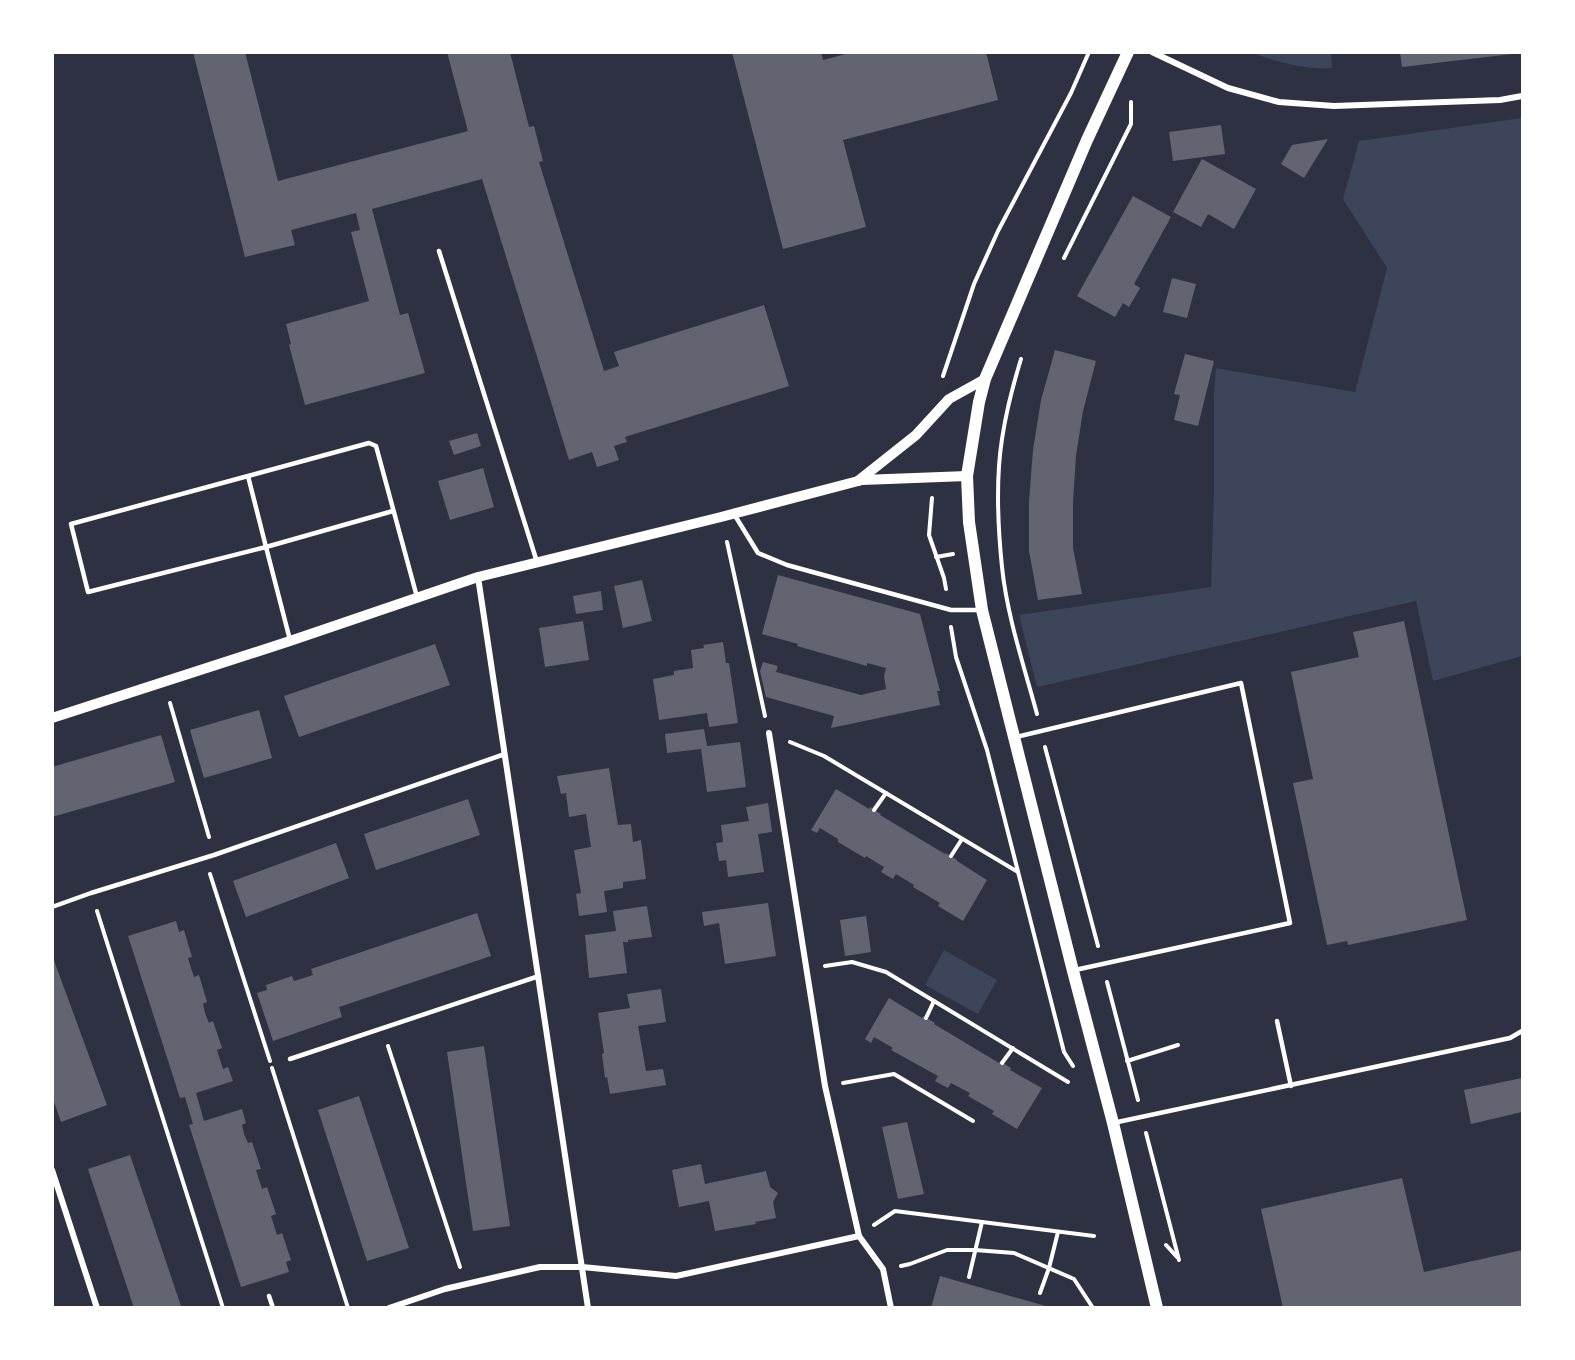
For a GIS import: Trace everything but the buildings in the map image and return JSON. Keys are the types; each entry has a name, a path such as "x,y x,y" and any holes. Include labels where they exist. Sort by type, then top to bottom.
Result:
{"main road":[{"path":"1128,52 1087,140 985,379 967,476 969,522 982,610 1113,1123 1157,1308"}],"street":[{"path":"1152,52 1228,88 1279,102 1334,106 1500,100 1522,96"},
{"path":"858,481 916,435 949,399 985,379"},
{"path":"52,718 290,641 478,576 734,514 858,481 967,476"},
{"path":"478,576 588,1308"},
{"path":"769,733 825,1086 859,1236 883,1269 891,1308"},
{"path":"52,1170 96,1308"},
{"path":"389,1308 445,1289 540,1267 676,1276 859,1236"}],"lane":[{"path":"439,251 537,562"},
{"path":"393,511 266,547 88,592 70,524 371,442 376,446 417,598"},
{"path":"248,476 290,641"},
{"path":"734,514 758,553 787,565 951,610 982,610"},
{"path":"1014,738 1241,683 1290,923 1073,971"},
{"path":"52,907 214,855 505,754"},
{"path":"290,1059 539,976"},
{"path":"1277,1021 1291,1086"},
{"path":"1113,1123 1510,1038 1522,1030"},
{"path":"268,1296 273,1308"}],"path":[{"path":"1064,258 1131,124"},
{"path":"1023,352 1011,392 1002,440 998,498 1004,580 1179,1260"},
{"path":"721,517 769,733 824,756 1018,872"},
{"path":"163,682 214,855"},
{"path":"874,810 886,793"},
{"path":"951,856 963,839"},
{"path":"205,858 348,1308"},
{"path":"91,893 223,1308"},
{"path":"806,968 852,962 885,972 1068,1082"},
{"path":"926,1018 934,1001"},
{"path":"382,1028 465,1284"},
{"path":"1127,1061 1178,1045"},
{"path":"1002,1063 1012,1048"},
{"path":"825,1086 894,1074 973,1121"},
{"path":"859,1236 895,1211 1094,1236"},
{"path":"969,1276 982,1222"},
{"path":"1040,1293 1058,1232"},
{"path":"883,1269 910,1264 947,1250 1014,1253 1074,1279 1094,1308"}],"shaded area":[{"path":"1253,53 1331,53 1332,68 1292,65"},
{"path":"1522,118 1522,656 1433,681 1416,601 1037,687 1019,615 1211,587 1216,368 1355,392 1387,268 1343,199 1359,141"},
{"path":"944,950 997,980 978,1014 925,985"}]}
